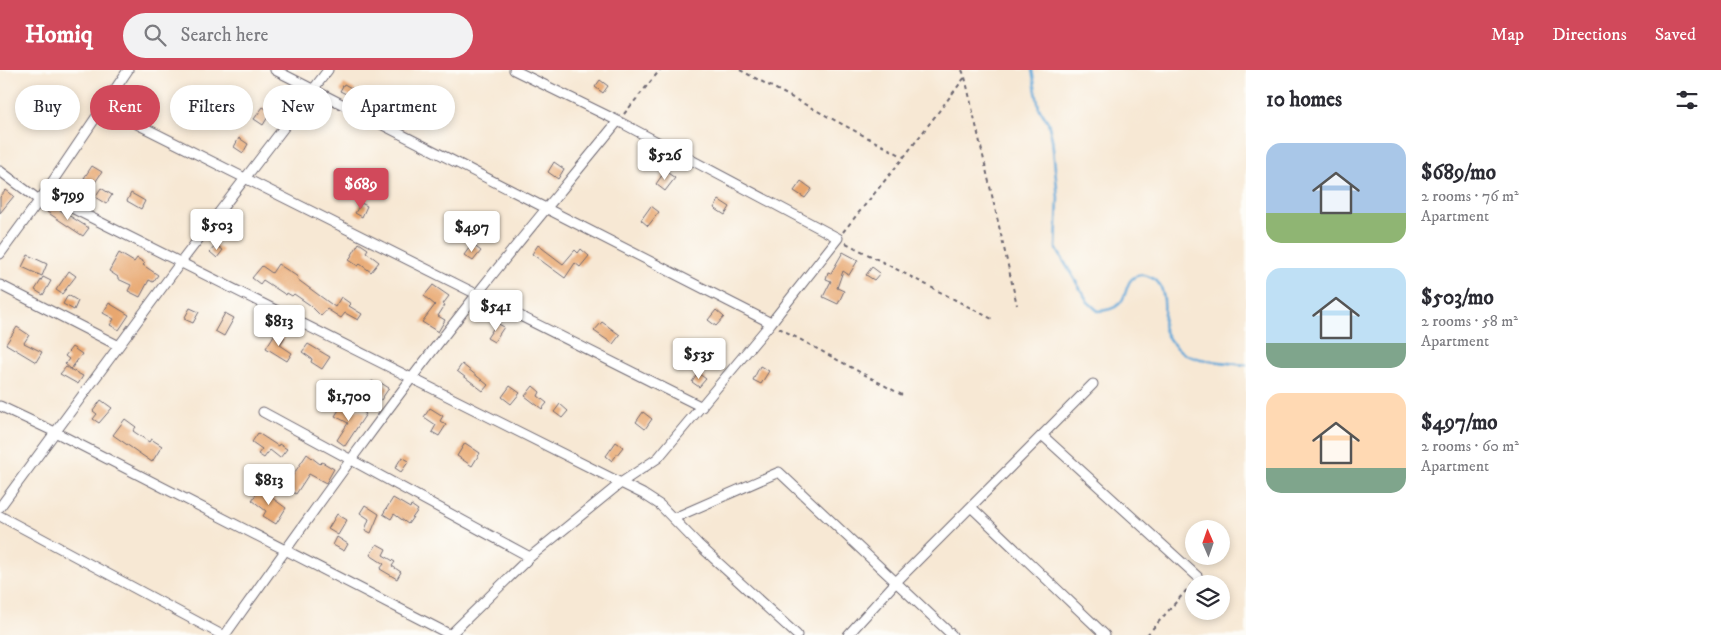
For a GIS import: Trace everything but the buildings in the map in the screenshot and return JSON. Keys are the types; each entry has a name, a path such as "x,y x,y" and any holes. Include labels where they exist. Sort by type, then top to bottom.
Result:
{"street":[{"path":"117,85 128,70"},
{"path":"275,70 304,85"},
{"path":"317,85 328,70"},
{"path":"0,406 55,432 451,635 530,557 622,482 658,458 771,323 838,238 618,121 514,70"},
{"path":"332,100 771,323"},
{"path":"0,516 223,635 476,294 618,121"},
{"path":"0,254 90,125"},
{"path":"148,130 702,407"},
{"path":"0,507 181,262 282,130"},
{"path":"0,171 41,197 181,262 622,482 660,505 698,544 797,635"},
{"path":"0,285 119,346"},
{"path":"848,635 896,582 1093,384"},
{"path":"263,412 530,557"},
{"path":"1042,436 1196,575"},
{"path":"674,518 779,472 952,635"},
{"path":"971,506 1105,635"}],"path":[{"path":"618,121 660,70"},
{"path":"740,70 904,157"},
{"path":"962,70 1017,305"},
{"path":"965,77 904,157 838,238 992,319"},
{"path":"771,323 902,396"},
{"path":"1147,635 1185,592"}],"waterway":[{"path":"1032,70 1039,108 1048,122 1052,139 1058,198 1056,248 1088,302 1098,311 1110,309 1118,305 1122,300 1129,282 1133,278 1140,275 1147,276 1154,279 1160,285 1164,305 1163,327 1169,339 1177,348 1188,356 1195,358 1246,365"}]}
